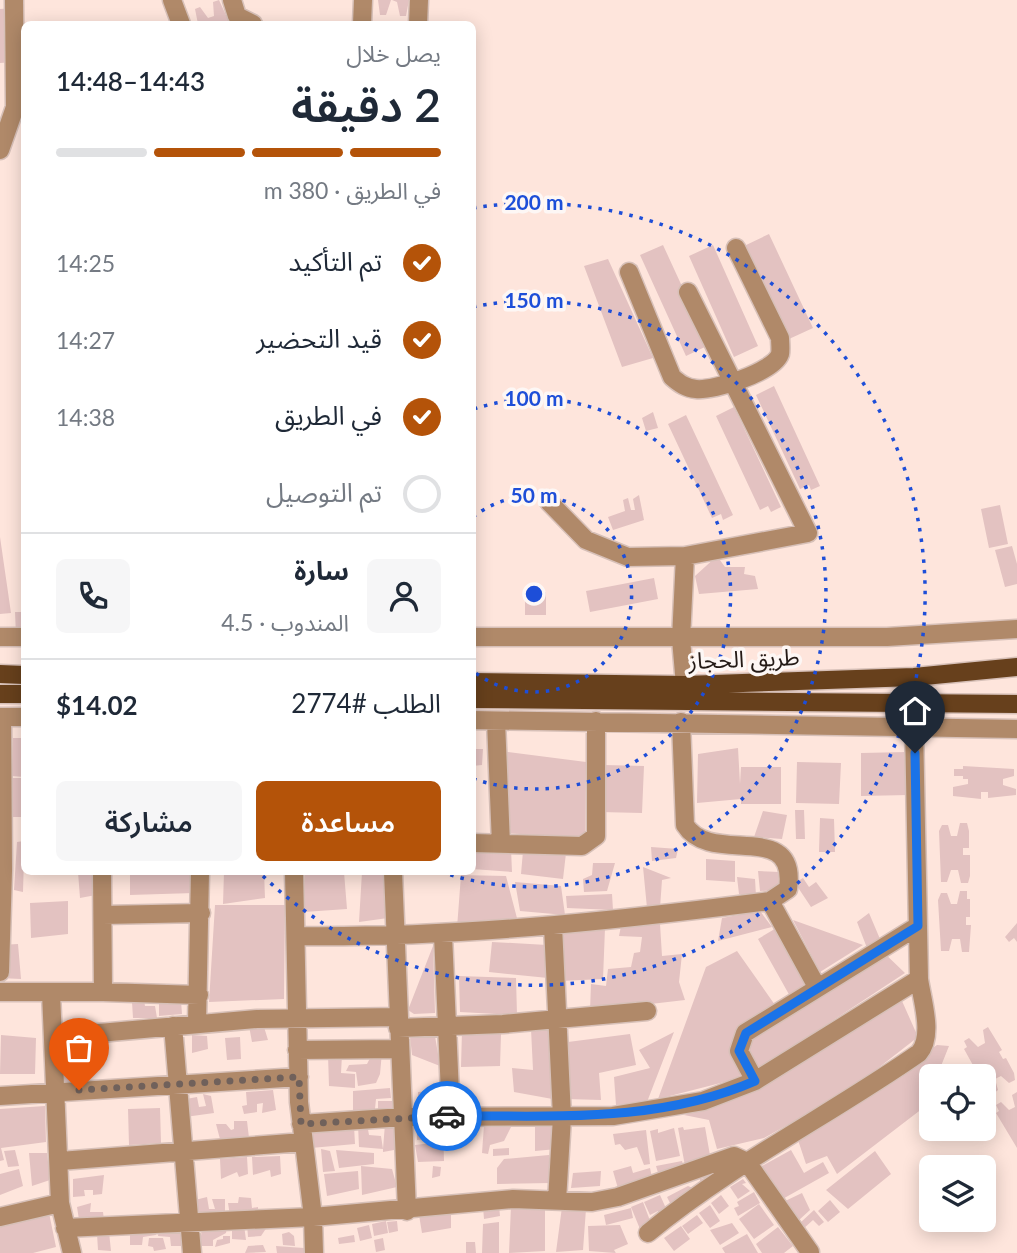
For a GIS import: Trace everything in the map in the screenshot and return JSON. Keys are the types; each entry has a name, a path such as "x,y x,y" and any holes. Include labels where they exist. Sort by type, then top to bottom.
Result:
{"main road":[{"name":"طريق الحجاز","path":"476,682 685,685 914,677 1017,667"},
{"path":"0,674 21,675"},
{"path":"0,694 21,694"},
{"name":"طريق الحجاز","path":"476,699 1017,704"}],"street":[{"path":"1,148 15,107 7,85 13,0"},
{"path":"172,0 180,21"},
{"path":"232,0 237,16 247,21"},
{"path":"362,21 363,0"},
{"path":"418,21 419,0"},
{"path":"629,272 672,377 685,387 699,390 732,383 771,367 780,354 780,338 736,248"},
{"path":"549,502 586,540 628,556 685,556 808,533 688,292"},
{"path":"685,556 681,639 685,685"},
{"path":"476,637 887,637 1017,629"},
{"path":"0,637 21,637"},
{"path":"985,704 986,727"},
{"path":"0,972 4,871 1,717 21,717"},
{"path":"476,720 1017,729"},
{"path":"496,720 501,844"},
{"path":"476,843 582,846 591,842 596,836 597,721"},
{"path":"296,936 443,935 554,926 770,901 788,889 790,878 785,858 780,852 701,842 685,825 681,722"},
{"path":"648,1233 747,1162 858,1096 924,1047 926,1035 919,979 914,726"},
{"path":"103,875 103,992"},
{"path":"197,1024 200,875"},
{"path":"294,875 295,1018 301,1124 313,1217 314,1253"},
{"path":"393,875 407,1211"},
{"path":"770,901 817,987"},
{"path":"103,915 201,913"},
{"path":"554,926 562,1118 557,1201"},
{"path":"755,1081 739,1051 741,1040 746,1033 918,926"},
{"path":"443,935 451,1116"},
{"path":"301,1124 402,1117 613,1116 703,1101 755,1081 919,979"},
{"path":"0,992 199,995"},
{"path":"51,993 60,1203 72,1253"},
{"path":"54,1037 295,1018 448,1025 557,1020 647,1011"},
{"path":"173,1026 187,1224 192,1253"},
{"path":"297,1049 399,1049"},
{"path":"0,1096 299,1077"},
{"path":"60,1161 303,1142"},
{"path":"65,1228 407,1211 513,1199 592,1202 618,1197 725,1157 740,1157 747,1162 810,1252"},
{"path":"0,1217 60,1203"}],"building":[{"path":"219,0 229,21 197,21 195,9 200,7 208,18 214,16 213,2"},
{"path":"378,0 391,0 386,15 380,15"},
{"path":"392,0 409,0 406,16 400,16 397,2"},
{"path":"13,8 15,62 0,63 0,9"},
{"path":"769,234 813,328 789,339 744,246"},
{"path":"663,245 709,345 686,356 640,255"},
{"path":"713,245 758,346 734,357 689,256"},
{"path":"608,259 653,358 622,367 584,266"},
{"path":"774,386 820,486 811,490 809,485 800,489 756,395"},
{"path":"734,407 781,507 771,512 768,506 760,510 716,416"},
{"path":"653,412 658,428 646,431 642,418"},
{"path":"686,415 733,515 723,520 721,514 712,518 668,424"},
{"path":"639,495 644,520 613,530 608,517 625,511 623,500 628,498 631,510 635,510 633,499"},
{"path":"1000,505 1008,544 989,548 981,509"},
{"path":"0,537 11,613 0,614"},
{"path":"1012,546 1017,564 1017,584 1005,587 995,550"},
{"path":"717,556 725,567 745,567 744,574 755,576 758,589 699,594 695,576"},
{"path":"654,578 658,599 590,612 586,591"},
{"path":"546,592 546,615 525,615 525,593"},
{"path":"15,612 21,612 21,635 16,635"},
{"path":"13,738 21,738 21,777 12,776"},
{"path":"738,748 740,784 741,767 781,767 781,804 741,804 741,799 697,803 698,754"},
{"path":"476,749 483,749 482,765 476,766"},
{"path":"500,751 586,762 585,838 503,833"},
{"path":"907,752 908,795 861,796 861,753"},
{"path":"797,762 841,763 839,804 796,803"},
{"path":"604,765 644,766 642,813 600,812"},
{"path":"963,766 1014,769 1014,776 1003,779 1003,785 1016,789 1016,795 988,798 988,792 981,792 981,799 953,796 953,787 968,784 968,779 963,779 963,776 954,776 954,769 963,769"},
{"path":"12,778 21,778 21,817 12,817"},
{"path":"795,810 804,810 805,839 796,839"},
{"path":"763,811 787,815 782,839 754,837"},
{"path":"820,818 834,819 835,852 819,852"},
{"path":"960,823 967,823 969,831 969,848 963,848 963,855 970,855 968,883 961,883 958,870 951,870 947,882 941,882 939,831 942,825 948,825 951,836 957,836"},
{"path":"21,841 23,892 14,890 17,842"},
{"path":"651,847 678,849 676,858 652,861"},
{"path":"476,849 511,849 512,872 476,869"},
{"path":"523,851 566,853 563,879 521,874"},
{"path":"706,859 735,861 735,882 706,880"},
{"path":"593,863 615,863 607,891 584,892 583,879 592,875"},
{"path":"643,867 671,878 662,880 660,908 647,908"},
{"path":"758,871 779,872 778,890 760,891"},
{"path":"78,875 95,875 96,895 80,898"},
{"path":"130,875 193,875 194,893 130,895"},
{"path":"224,875 264,875 265,898 223,904"},
{"path":"305,875 344,875 347,909 304,912"},
{"path":"362,875 388,875 388,918 359,922"},
{"path":"461,875 506,876 518,922 457,928"},
{"path":"737,877 755,879 756,896 739,894"},
{"path":"803,878 809,887 816,882 828,898 811,907 795,883"},
{"path":"515,882 561,886 565,915 520,911"},
{"path":"960,891 967,891 967,899 970,899 970,917 966,917 966,925 971,925 969,952 962,952 960,939 952,939 949,951 941,951 938,900 941,893 947,893 951,904 957,904"},
{"path":"612,894 613,910 567,908 566,896"},
{"path":"68,901 68,934 31,938 30,903"},
{"path":"215,905 285,905 284,999 209,1002"},
{"path":"760,911 772,927 718,941 722,918"},
{"path":"869,913 880,939 867,948 857,922"},
{"path":"793,920 863,945 820,972"},
{"path":"1017,923 1017,942 1014,938 1009,942 1005,937"},
{"path":"660,924 662,956 682,954 679,982 685,1000 590,1011 591,984 606,986 608,969 631,967 634,953 640,952 642,937 619,936 621,926"},
{"path":"778,927 807,983 791,998 758,939"},
{"path":"605,928 603,979 560,981 559,931"},
{"path":"492,942 547,945 548,978 489,972"},
{"path":"18,944 21,979 0,978 0,945"},
{"path":"433,946 435,1013 414,1014 408,1010"},
{"path":"880,949 905,973 756,1071 747,1040"},
{"path":"737,951 775,1005 750,1019 730,1046 744,1077 658,1099 706,967"},
{"path":"459,976 516,978 517,1015 460,1012"},
{"path":"159,999 181,1001 182,1014 159,1016"},
{"path":"144,1000 145,1006 155,1006 157,1018 133,1018 132,1002"},
{"path":"902,1001 918,1037 850,1090 764,1138 717,1149 709,1120 684,1115 761,1088"},
{"path":"249,1026 264,1027 268,1040 252,1042"},
{"path":"988,1027 1002,1050 999,1052 1003,1059 1006,1058 1014,1073 1015,1080 1009,1083 1001,1076 996,1078 996,1064 972,1064 964,1049 967,1047 964,1041 969,1038 978,1047 985,1043 983,1030"},
{"path":"531,1029 551,1031 558,1100 514,1092 512,1068 533,1070"},
{"path":"462,1031 501,1034 500,1066 461,1067"},
{"path":"674,1032 647,1102 616,1105 614,1077 650,1068 639,1050"},
{"path":"630,1034 636,1065 599,1073 601,1100 567,1099 568,1042"},
{"path":"1,1035 36,1038 35,1074 0,1074"},
{"path":"192,1035 207,1036 208,1049 192,1053"},
{"path":"410,1036 435,1036 440,1066 412,1055"},
{"path":"240,1037 241,1059 227,1060 225,1038"},
{"path":"937,1045 949,1046 942,1064 919,1064 919,1111 837,1174 827,1156 806,1164 798,1140"},
{"path":"373,1052 382,1052 380,1074 376,1083 358,1086 356,1072 346,1071 349,1065 367,1064"},
{"path":"328,1055 342,1055 341,1073 355,1074 355,1088 329,1086"},
{"path":"66,1062 79,1063 77,1084 63,1085"},
{"path":"390,1088 391,1098 376,1099 375,1109 353,1111 353,1091"},
{"path":"273,1090 276,1110 262,1113 263,1103 257,1104 257,1112 244,1114 242,1106 247,1105 246,1092"},
{"path":"437,1091 437,1104 418,1104 418,1092"},
{"path":"1017,1092 1017,1148 996,1113 999,1111 996,1105 1001,1102 1009,1110 1015,1107 1012,1095"},
{"path":"203,1094 211,1096 214,1113 185,1117 181,1100 197,1097 199,1107 206,1106"},
{"path":"378,1101 393,1101 393,1108 378,1109"},
{"path":"45,1106 46,1142 1,1148 4,1160 0,1161 0,1109"},
{"path":"160,1108 161,1143 129,1145 128,1109"},
{"path":"234,1121 247,1121 249,1138 221,1143 216,1124 226,1124 231,1130 234,1129"},
{"path":"513,1123 504,1141 490,1145 488,1154 482,1153 484,1125"},
{"path":"367,1124 369,1135 381,1136 383,1149 359,1147 358,1125"},
{"path":"385,1124 395,1125 394,1150 383,1152"},
{"path":"436,1124 443,1127 444,1161 418,1162 415,1145 432,1143"},
{"path":"535,1124 559,1124 557,1149 535,1151"},
{"path":"354,1126 355,1144 311,1148 312,1127"},
{"path":"417,1126 431,1126 432,1139 417,1140"},
{"path":"683,1127 684,1130 705,1127 711,1161 685,1166 678,1128"},
{"path":"674,1128 680,1156 656,1161 650,1131 658,1129 658,1133"},
{"path":"646,1130 650,1164 644,1165 637,1147 625,1150 620,1144 615,1145 613,1134"},
{"path":"509,1148 509,1155 493,1156 493,1149"},
{"path":"321,1149 330,1151 335,1171 323,1172"},
{"path":"15,1150 19,1166 8,1167 4,1151"},
{"path":"336,1150 374,1153 374,1164 339,1168"},
{"path":"791,1150 804,1173 823,1162 829,1173 779,1201 760,1167"},
{"path":"875,1151 891,1174 848,1209 826,1190"},
{"path":"29,1153 47,1153 50,1180 32,1186"},
{"path":"549,1155 550,1183 497,1184 497,1168 504,1159"},
{"path":"280,1156 281,1174 271,1177 270,1170 253,1175 252,1157"},
{"path":"247,1157 248,1174 239,1177 237,1172 221,1179 220,1159"},
{"path":"682,1161 685,1170 659,1176 656,1166"},
{"path":"361,1166 392,1169 397,1187 362,1195"},
{"path":"433,1166 441,1167 440,1176 432,1178"},
{"path":"631,1166 633,1173 650,1168 653,1182 619,1192 613,1171"},
{"path":"19,1169 23,1186 0,1195 0,1174"},
{"path":"358,1171 359,1189 327,1196 324,1174"},
{"path":"601,1171 600,1186 571,1188 573,1173"},
{"path":"104,1175 102,1194 93,1195 93,1190 84,1190 85,1196 73,1197 73,1179"},
{"path":"710,1177 671,1205 667,1197 688,1186 693,1188 700,1183 700,1179"},
{"path":"743,1179 746,1183 742,1184 750,1191 738,1199 730,1187"},
{"path":"754,1192 760,1203 738,1216 734,1208 739,1206 737,1202"},
{"path":"802,1193 810,1210 799,1220 789,1219 781,1203"},
{"path":"660,1195 669,1215 661,1219 658,1211 650,1215 644,1202"},
{"path":"721,1195 729,1206 719,1214 711,1203"},
{"path":"207,1197 209,1209 215,1209 212,1199 225,1199 225,1216 196,1219 195,1200"},
{"path":"239,1197 251,1198 252,1208 258,1207 258,1215 230,1216 228,1203 238,1203"},
{"path":"830,1200 840,1212 828,1222 818,1211"},
{"path":"643,1202 652,1226 642,1234 631,1207"},
{"path":"91,1203 90,1212 103,1212 104,1220 80,1226 77,1207"},
{"path":"759,1204 774,1225 754,1239 739,1219"},
{"path":"545,1205 545,1251 509,1253 511,1206"},
{"path":"710,1205 720,1221 710,1228 699,1213"},
{"path":"499,1206 500,1216 484,1219 483,1207"},
{"path":"562,1207 586,1209 583,1250 556,1252"},
{"path":"631,1208 633,1218 606,1225 604,1215"},
{"path":"451,1210 451,1228 422,1233 419,1215"},
{"path":"814,1210 824,1222 819,1226 813,1220 802,1230 800,1223"},
{"path":"49,1213 56,1247 33,1253 0,1253 0,1227"},
{"path":"697,1215 703,1223 688,1234 682,1226"},
{"path":"386,1221 388,1233 374,1236 372,1224"},
{"path":"397,1221 398,1231 389,1233 387,1222"},
{"path":"499,1222 499,1253 482,1253 483,1224"},
{"path":"732,1223 739,1233 720,1245 710,1230"},
{"path":"247,1224 267,1227 261,1236 248,1237"},
{"path":"232,1225 244,1225 246,1240 232,1239"},
{"path":"369,1225 372,1238 360,1241 357,1228"},
{"path":"620,1225 628,1244 614,1250 616,1253 589,1251 588,1226"},
{"path":"202,1226 227,1226 226,1233 213,1240 213,1246 200,1246"},
{"path":"681,1226 690,1239 674,1251 664,1238"},
{"path":"778,1227 793,1246 784,1253 762,1253 756,1244"},
{"path":"181,1228 182,1246 171,1246 170,1237 158,1236 159,1229"},
{"path":"155,1229 156,1235 143,1237 142,1245 130,1245 130,1232"},
{"path":"109,1232 111,1251 98,1250 97,1234"},
{"path":"289,1232 294,1236 295,1246 283,1245 282,1234"},
{"path":"747,1234 758,1253 725,1253 722,1248"},
{"path":"354,1235 355,1242 339,1244 338,1238"},
{"path":"223,1236 230,1236 230,1243 215,1247 217,1240 223,1239"},
{"path":"149,1238 163,1238 166,1249 154,1251 153,1247 148,1246"},
{"path":"383,1238 385,1250 376,1252 374,1240"},
{"path":"466,1242 475,1242 476,1253 466,1253"},
{"path":"263,1245 266,1252 245,1253 248,1246"},
{"path":"276,1246 304,1248 304,1253 277,1253"}],"way so far":[{"path":"79,1090 299,1077 301,1124 447,1116"}],"route":[{"path":"447,1116 613,1116 703,1101 755,1081 739,1051 741,1040 746,1033 918,926 915,753"}]}
